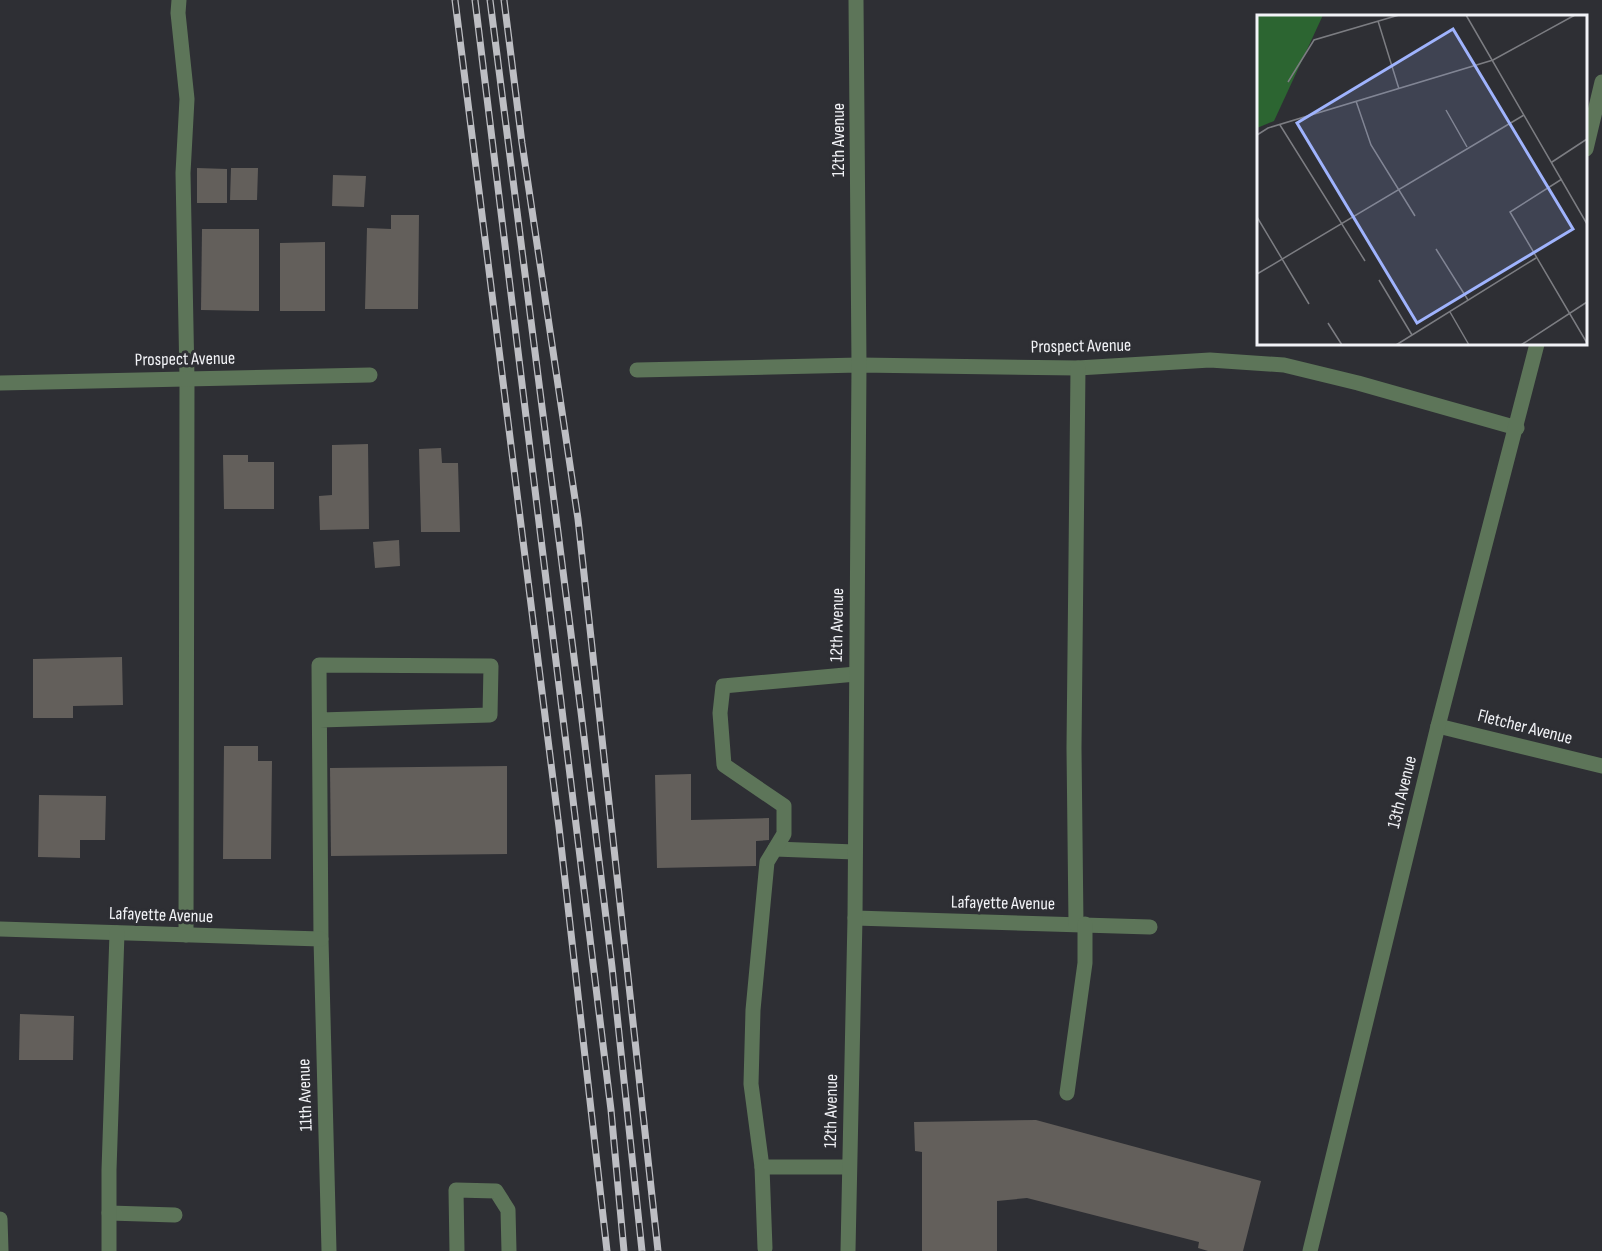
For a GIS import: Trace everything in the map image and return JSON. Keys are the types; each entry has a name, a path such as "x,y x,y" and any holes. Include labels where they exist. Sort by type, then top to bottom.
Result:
{"street":[{"path":"179,0 178,13 187,99 183,173 187,379 186,935"},
{"name":"12th Avenue","path":"848,1251 855,918 859,365 856,0"},
{"path":"1587,145 1602,82"},
{"name":"13th Avenue","path":"1310,1251 1438,726 1538,345"},
{"name":"Prospect Avenue","path":"637,370 859,365 1078,368 1210,360 1284,365 1358,383 1517,428"},
{"path":"1067,1093 1085,963 1080,924 1074,748 1078,368"},
{"name":"Prospect Avenue","path":"0,382 370,375"},
{"name":"11th Avenue","path":"320,720 490,715 491,666 319,665 321,939 329,1251"},
{"path":"765,1248 762,1167 751,1084 753,1010 767,862 784,834 784,806 724,765 720,713 723,687 795,678 856,674"},
{"name":"Fletcher Avenue","path":"1438,726 1602,766"},
{"path":"775,849 855,852"},
{"name":"Lafayette Avenue","path":"855,918 1150,927"},
{"name":"Lafayette Avenue","path":"0,929 321,939"},
{"path":"109,1251 117,933"},
{"path":"762,1167 849,1167"},
{"path":"458,1251 456,1190 496,1191 508,1210 509,1251"},
{"path":"109,1213 175,1215"},
{"path":"0,1219 1,1251"}],"building":[{"path":"197,168 227,169 227,203 197,203"},
{"path":"231,168 258,168 257,200 230,200"},
{"path":"333,175 366,176 364,207 332,206"},
{"path":"391,215 419,215 418,309 365,309 367,228 391,229"},
{"path":"202,229 259,229 259,311 201,310"},
{"path":"325,242 325,311 280,311 280,243"},
{"path":"368,444 369,529 320,530 319,496 332,495 332,445"},
{"path":"441,448 442,463 458,463 460,532 421,532 419,449"},
{"path":"223,455 248,455 248,462 274,462 274,509 224,509"},
{"path":"399,540 400,566 375,568 373,542"},
{"path":"122,657 123,705 73,706 73,718 33,718 33,659"},
{"path":"224,746 258,746 258,761 272,761 271,859 223,859"},
{"path":"507,766 507,854 331,856 330,768"},
{"path":"691,774 691,820 769,818 769,840 756,841 756,866 657,868 655,775"},
{"path":"39,795 106,796 105,840 80,840 80,858 38,857"},
{"path":"20,1014 74,1016 73,1060 19,1060"},
{"path":"1036,1120 1261,1181 1243,1251 1208,1251 1198,1248 1199,1242 1027,1198 997,1201 997,1251 922,1251 922,1152 915,1151 914,1122"}],"railway":[{"path":"455,0 559,827 607,1251"},
{"path":"475,0 611,1110 624,1251"},
{"path":"490,0 612,967 642,1251"},
{"path":"504,0 522,143 578,519 658,1251"}]}
